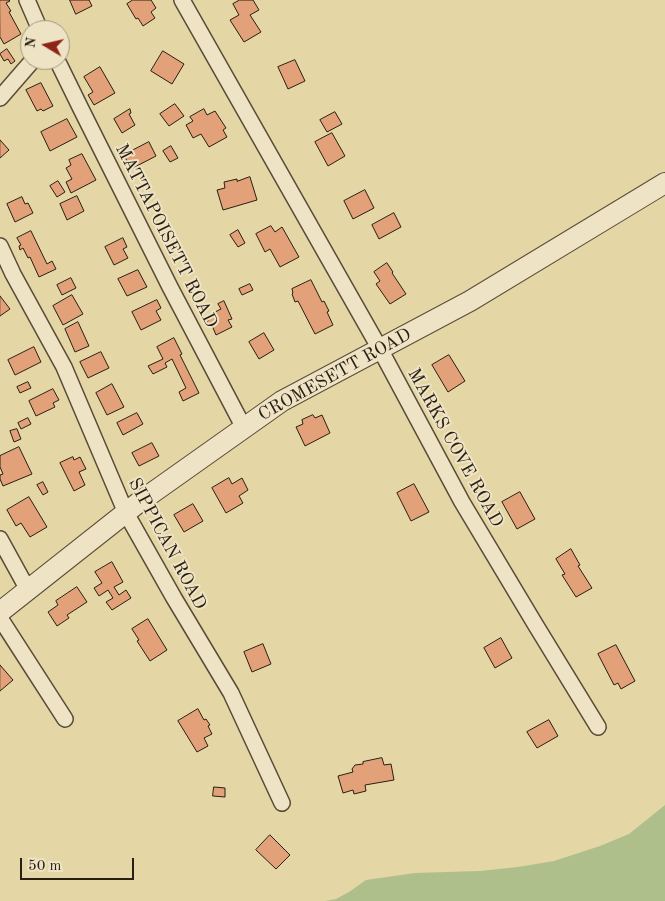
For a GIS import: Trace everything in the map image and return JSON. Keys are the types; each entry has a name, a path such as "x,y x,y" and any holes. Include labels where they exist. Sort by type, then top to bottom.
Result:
{"street":[{"path":"27,0 36,20"},
{"name":"MARKS COVE ROAD","path":"182,0 380,349 462,502 598,727"},
{"path":"0,98 24,70"},
{"name":"MATTAPOISETT ROAD","path":"63,70 170,287 244,428"},
{"name":"CROMESETT ROAD","path":"0,612 126,513 282,401 470,301 665,183"},
{"name":"SIPPICAN ROAD","path":"0,246 13,274 64,367 126,513 231,693 282,803"},
{"path":"0,539 28,590"},
{"path":"0,618 66,719"}],"green space":[{"path":"665,805 665,901 325,901 336,899 366,880 415,873 480,871 554,861 629,834"}],"building":[{"path":"0,0 9,0 6,3 20,35 4,44 0,37"},
{"path":"70,0 89,0 92,6 76,14"},
{"path":"133,0 151,0 156,8 151,12 155,18 143,26 138,18 136,19 127,4"},
{"path":"240,0 253,0 259,10 250,15 261,32 244,42 230,20 239,15 233,4"},
{"path":"7,49 15,61 11,64 8,59 4,61 0,54"},
{"path":"163,51 184,64 172,84 151,71"},
{"path":"295,60 305,81 288,89 278,67"},
{"path":"100,67 115,93 94,105 88,95 93,92 84,77"},
{"path":"41,83 53,106 43,111 41,109 37,111 26,90"},
{"path":"175,104 184,116 169,126 160,114"},
{"path":"130,109 131,113 129,114 135,125 122,133 114,119"},
{"path":"204,109 207,115 215,111 226,128 223,130 227,137 209,147 201,134 193,138 186,125 193,121 190,117"},
{"path":"335,112 342,124 327,132 320,120"},
{"path":"67,119 77,137 50,151 41,132"},
{"path":"332,133 345,156 328,166 315,142"},
{"path":"0,140 9,150 0,158"},
{"path":"149,142 156,156 131,169 124,155"},
{"path":"171,146 178,158 170,162 163,151"},
{"path":"82,154 96,180 71,193 66,182 72,179 66,168 71,165 69,160"},
{"path":"250,177 257,200 223,210 217,190 225,188 224,182"},
{"path":"58,181 65,192 57,197 50,186"},
{"path":"365,190 374,208 353,219 344,201"},
{"path":"77,196 84,211 67,220 60,204"},
{"path":"22,197 25,204 28,203 33,213 15,222 7,204"},
{"path":"394,213 401,227 379,239 372,225"},
{"path":"271,226 275,232 282,227 299,257 280,267 270,249 265,252 256,234"},
{"path":"238,230 245,243 238,247 230,235"},
{"path":"31,231 47,264 52,261 56,269 39,277 30,257 28,258 23,248 20,250 19,246 21,245 17,238"},
{"path":"123,238 127,247 123,249 128,258 114,265 105,247"},
{"path":"387,263 406,294 390,304 376,284 380,281 374,272"},
{"path":"138,270 147,287 127,296 118,279"},
{"path":"71,278 76,288 62,295 57,285"},
{"path":"311,280 322,302 324,301 329,311 327,312 333,325 315,334 298,301 295,302 292,294 292,289"},
{"path":"250,284 253,290 242,295 239,289"},
{"path":"72,295 83,314 63,325 53,306"},
{"path":"0,296 10,309 0,316"},
{"path":"157,300 161,308 156,311 161,320 141,330 132,312"},
{"path":"224,301 232,319 228,320 232,327 216,335 211,323 208,324 207,316 221,309 218,304"},
{"path":"78,322 89,346 75,352 65,329"},
{"path":"264,333 274,350 259,359 249,342"},
{"path":"174,338 182,354 180,355 199,393 183,401 179,392 186,388 172,359 165,363 167,367 153,374 148,366 163,359 157,347"},
{"path":"34,347 41,362 15,375 8,360"},
{"path":"101,352 109,368 88,378 80,362"},
{"path":"449,355 465,381 448,392 432,365"},
{"path":"28,382 31,388 20,393 17,387"},
{"path":"112,384 124,407 107,415 96,393"},
{"path":"53,389 59,400 53,403 55,407 36,416 29,401"},
{"path":"137,413 143,424 123,435 117,423"},
{"path":"313,415 315,418 322,415 330,433 305,446 296,427 303,424 302,420"},
{"path":"28,418 31,424 21,429 18,423"},
{"path":"17,429 21,439 14,442 10,431"},
{"path":"152,443 159,456 139,466 132,453"},
{"path":"19,447 32,474 3,486 0,479 0,475 3,474 0,467 0,456"},
{"path":"73,457 74,460 80,457 86,469 79,472 85,485 74,491 60,463"},
{"path":"229,478 232,484 242,478 248,490 239,496 243,503 226,513 212,488"},
{"path":"43,482 48,492 43,495 37,485"},
{"path":"414,484 429,512 411,521 397,493"},
{"path":"520,492 535,519 517,529 502,502"},
{"path":"29,497 47,527 30,537 21,523 16,526 7,510"},
{"path":"193,504 203,521 184,532 174,515"},
{"path":"571,549 580,565 578,566 592,588 576,597 562,575 565,574 556,559"},
{"path":"112,562 123,582 114,587 119,595 126,590 131,598 112,610 106,602 113,598 108,590 99,596 94,588 102,583 95,572"},
{"path":"77,587 87,602 67,615 69,618 57,626 48,612 58,605 56,601"},
{"path":"148,619 167,650 150,661 137,641 139,640 132,629"},
{"path":"501,638 512,658 495,668 484,648"},
{"path":"263,644 271,664 252,672 244,652"},
{"path":"616,645 635,681 621,689 618,683 614,685 598,654"},
{"path":"0,665 13,680 0,691"},
{"path":"198,709 204,720 206,719 210,725 208,726 212,734 204,738 208,746 197,752 178,721"},
{"path":"549,720 558,736 537,748 527,732"},
{"path":"382,758 384,765 391,764 394,780 365,785 366,791 354,794 353,790 343,793 338,776 353,772 352,769 355,765"},
{"path":"214,787 225,788 225,797 213,796"},
{"path":"270,835 290,855 276,869 256,850"}]}
